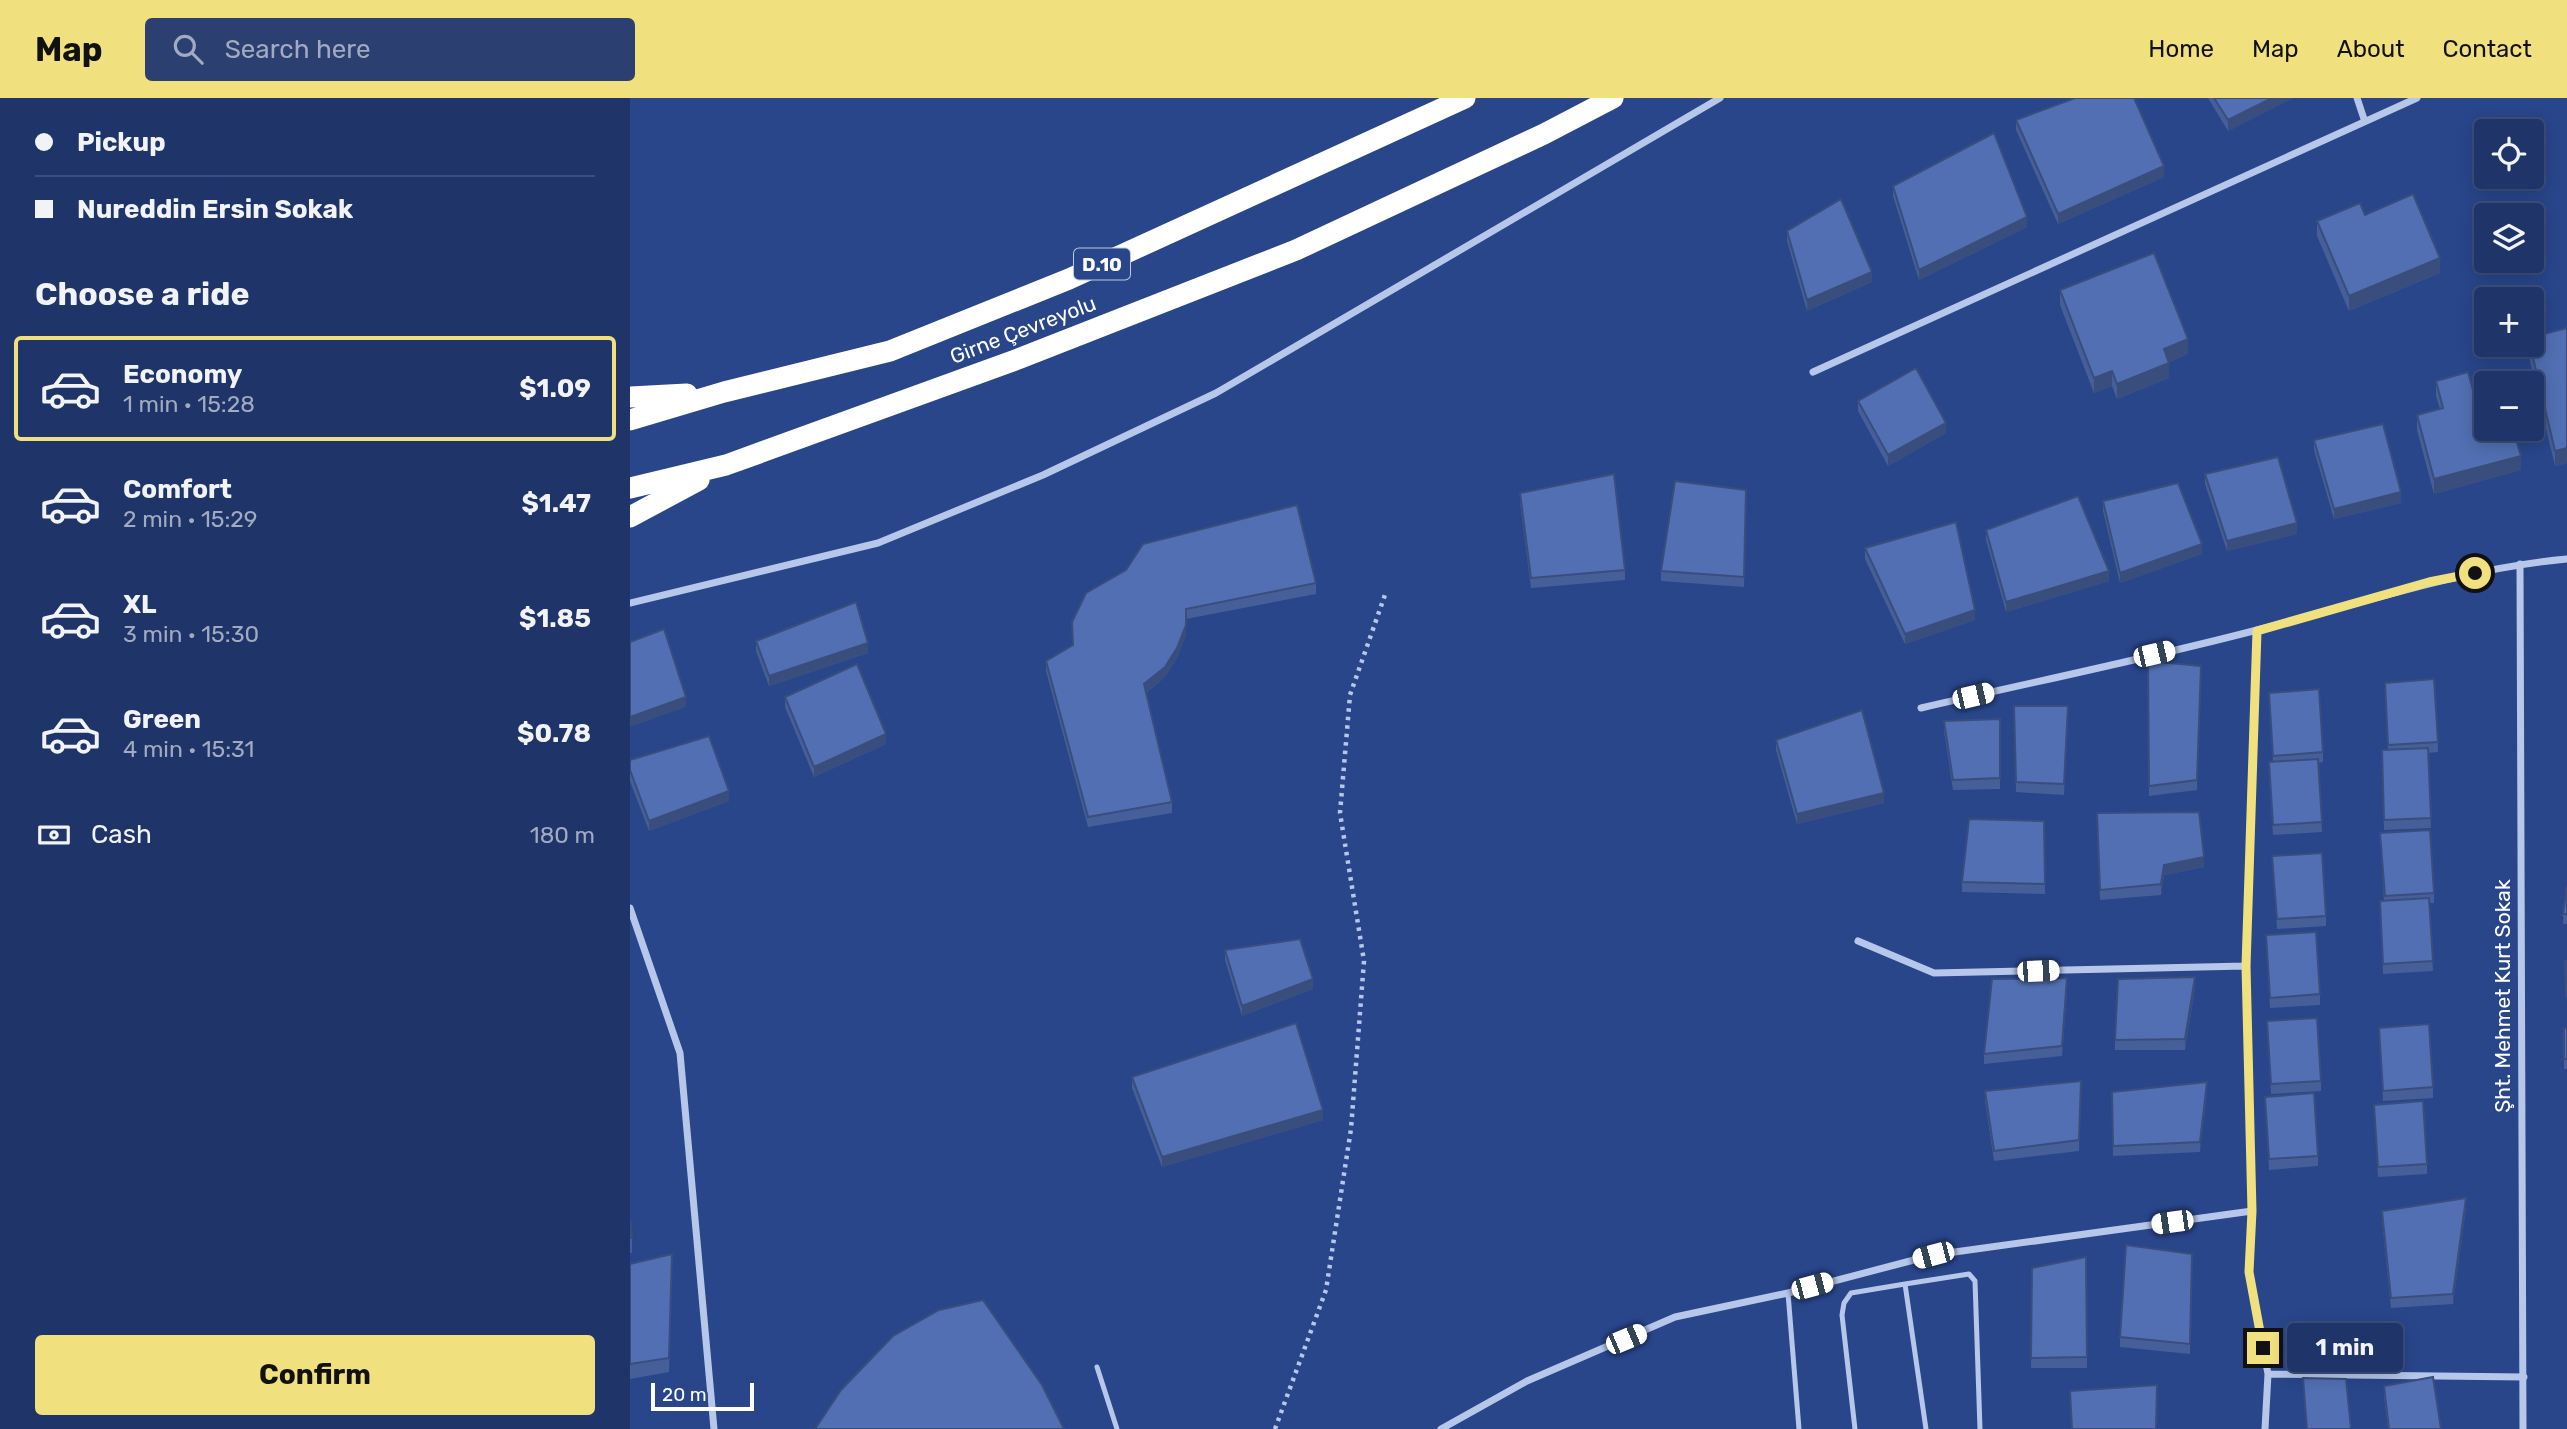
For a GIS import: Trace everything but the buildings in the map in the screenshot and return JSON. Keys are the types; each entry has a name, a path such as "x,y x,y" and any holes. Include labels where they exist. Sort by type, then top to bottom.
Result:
{"highway":[{"name":"Girne Çevreyolu","path":"630,420 724,392 890,351 1069,279 1465,98"},
{"name":"Girne Çevreyolu","path":"630,488 726,466 1018,359 1296,250 1544,134 1613,98"},
{"name":"D.10","path":"630,397 724,392"},
{"path":"630,517 726,466"}],"street":[{"path":"630,603 878,543 1043,475 1216,393 1720,98"},
{"path":"2357,98 2364,119"},
{"path":"1813,372 2364,119 2417,98"},
{"path":"1921,708 2257,631 2429,582 2520,564 2567,559"},
{"name":"Şht. Mehmet Kurt Sokak","path":"2520,564 2524,1429"},
{"path":"2257,631 2246,966 2252,1211 2249,1272 2268,1374 2265,1429"},
{"path":"630,908 680,1053 713,1429"},
{"path":"1858,941 1934,973 2246,966"},
{"path":"1441,1429 1527,1381 1675,1317 1788,1293 1933,1255 2252,1211"},
{"path":"2268,1374 2524,1377"}],"lane":[{"path":"1855,1429 1842,1315 1844,1303 1851,1293 1969,1274 1975,1281 1980,1429"},
{"path":"1905,1284 1926,1429"},
{"path":"1788,1293 1799,1429"},
{"path":"1097,1367 1117,1429"}],"path":[{"path":"1275,1429 1326,1290 1351,1129 1364,961 1340,813 1350,695 1386,592"}],"route":[{"path":"2263,1348 2249,1272 2252,1211 2246,966 2257,631 2429,582 2475,573"}]}
